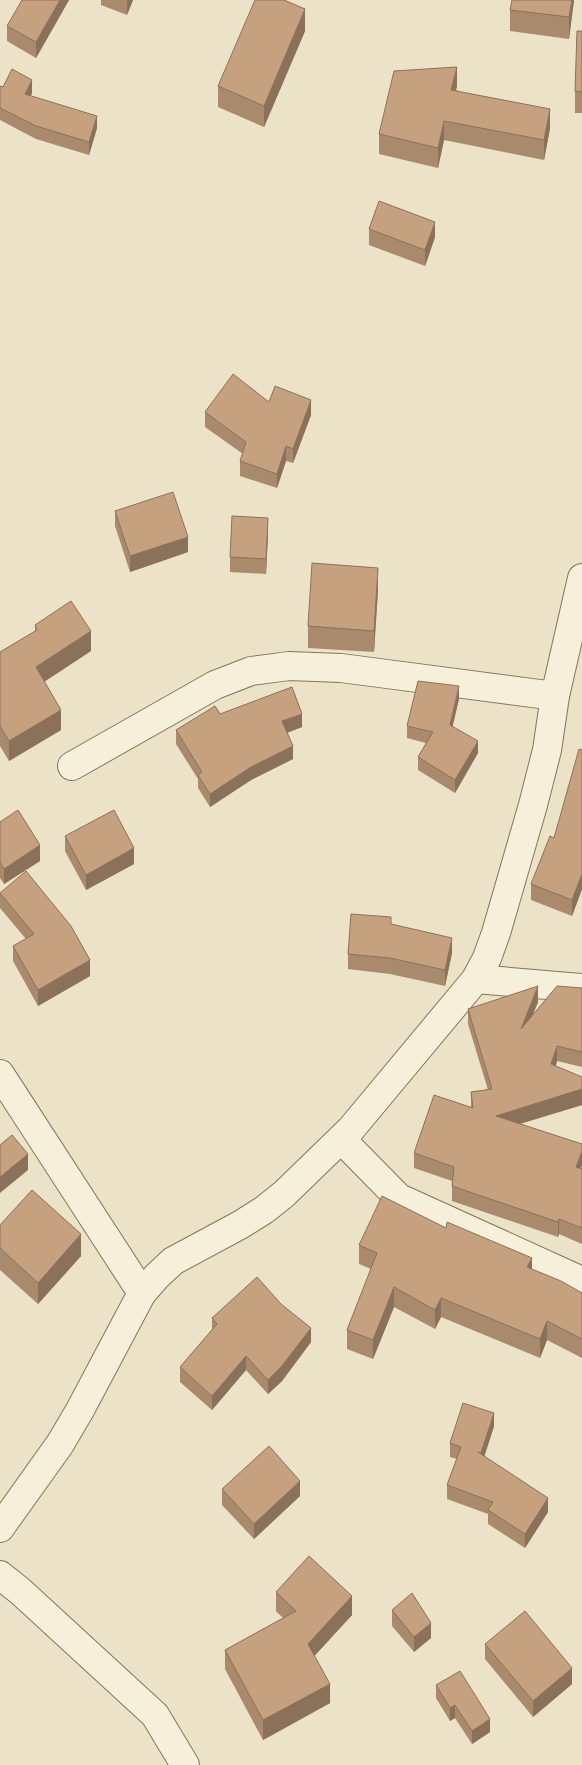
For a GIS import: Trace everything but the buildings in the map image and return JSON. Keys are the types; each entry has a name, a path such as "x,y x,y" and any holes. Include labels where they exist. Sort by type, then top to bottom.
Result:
{"street":[{"path":"0,1528 60,1444 142,1293 156,1276 173,1261 264,1210 284,1194 351,1129 476,979 487,958 496,933 533,805 547,750 556,696 582,578"},
{"path":"72,766 215,685 251,671 289,666 341,668 556,696"},
{"path":"476,979 582,988"},
{"path":"0,1074 142,1293"},
{"path":"341,1139 399,1198 582,1281"},
{"path":"0,1575 20,1591 155,1715 185,1765"}]}
